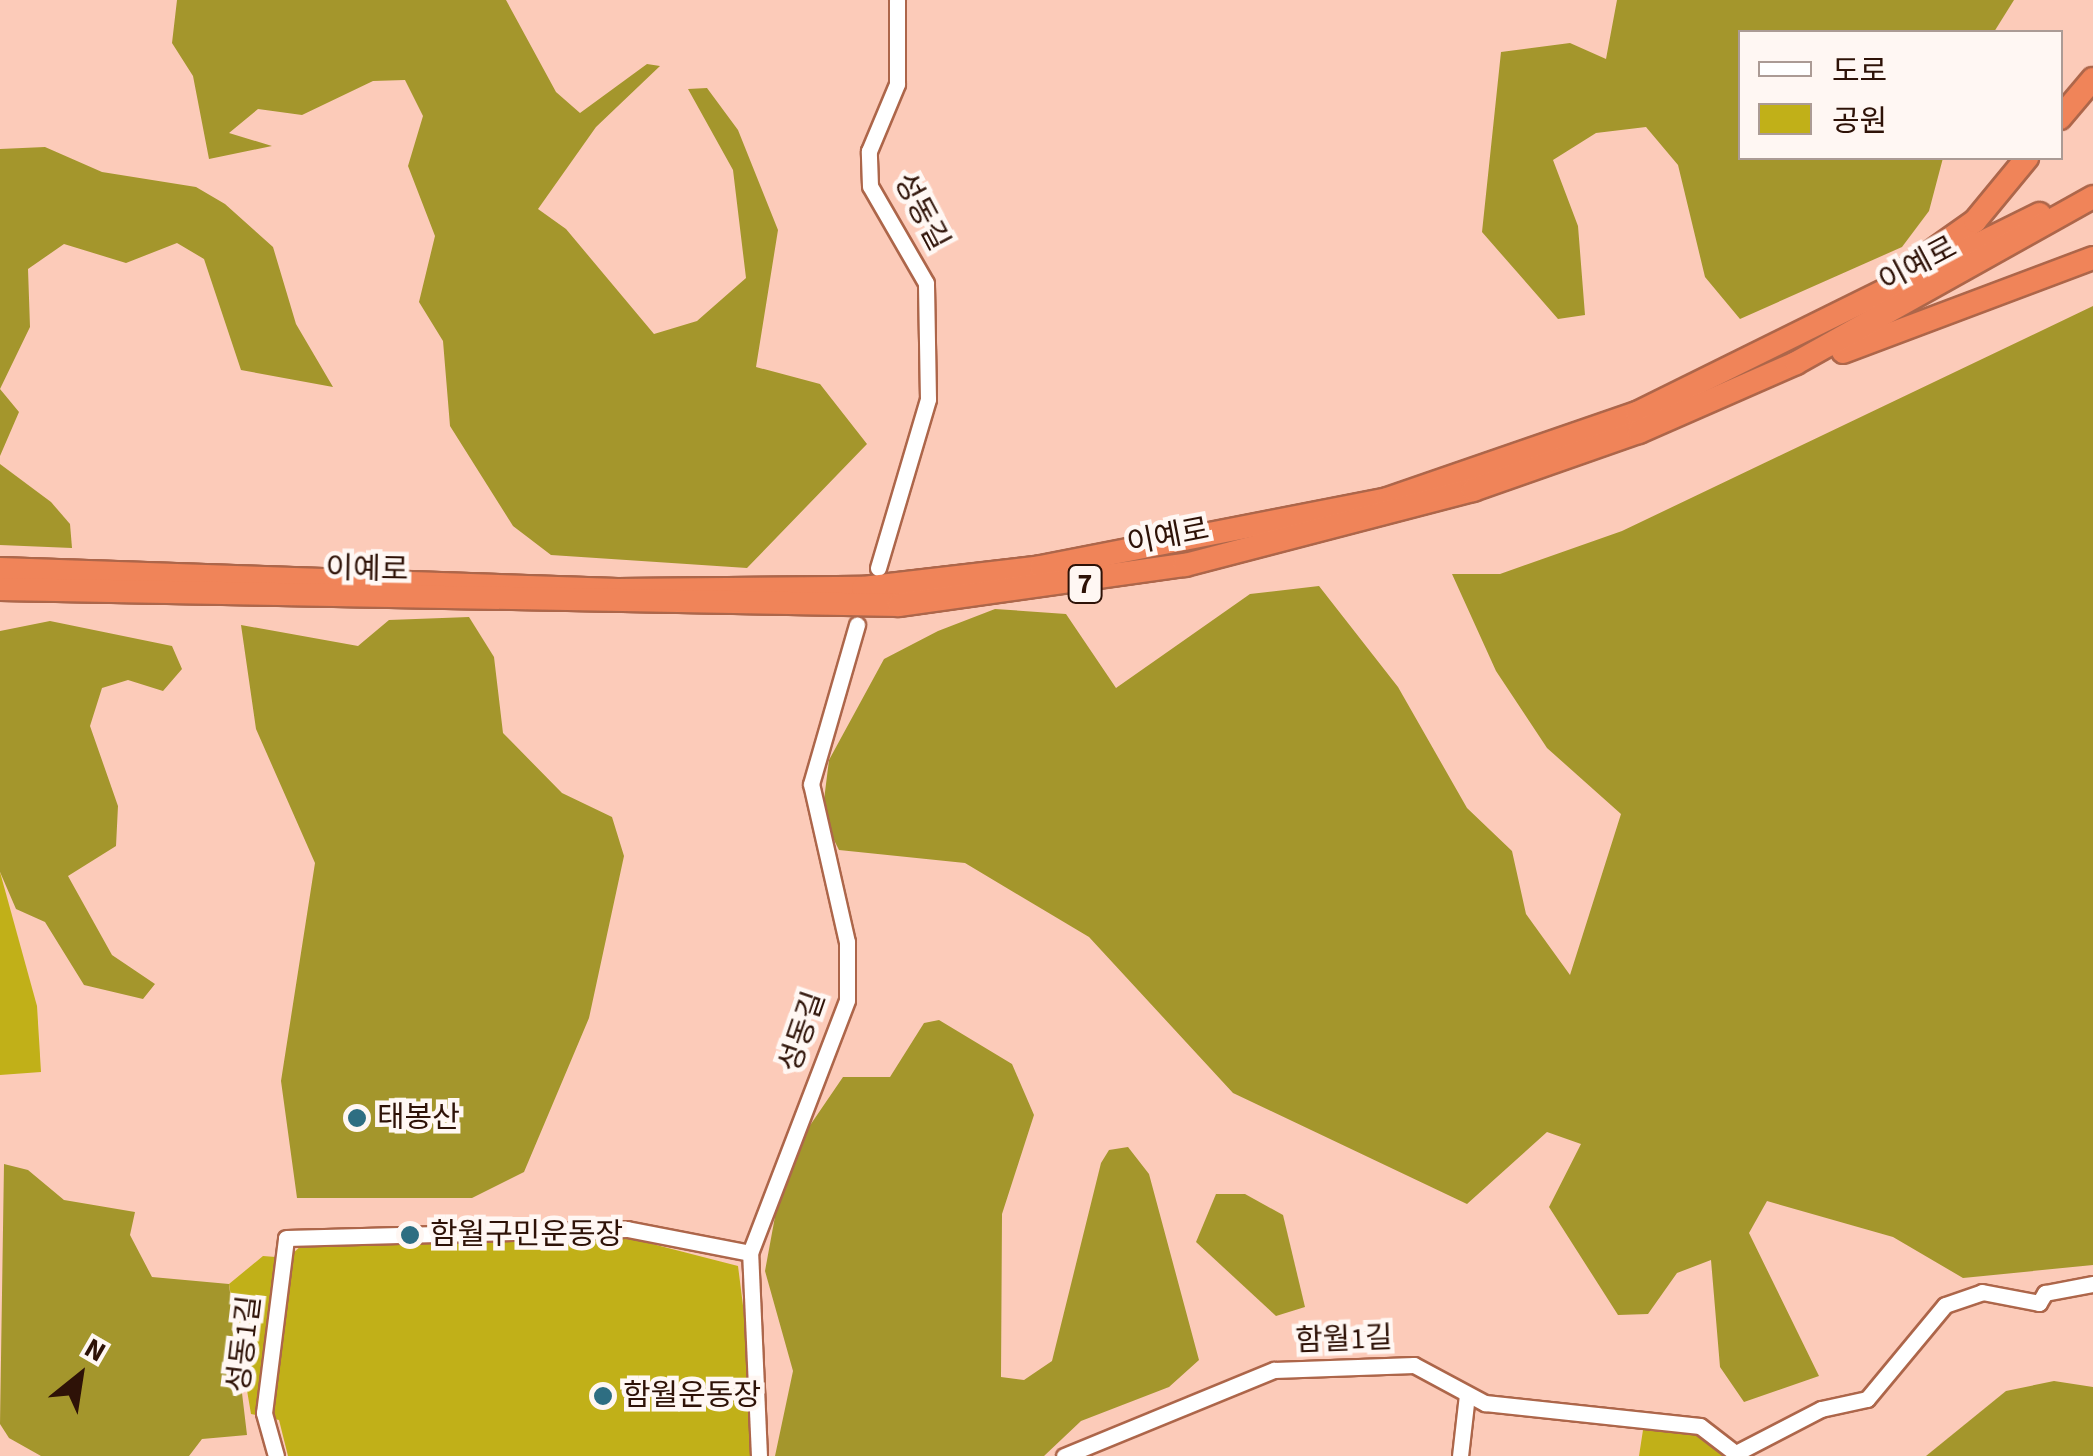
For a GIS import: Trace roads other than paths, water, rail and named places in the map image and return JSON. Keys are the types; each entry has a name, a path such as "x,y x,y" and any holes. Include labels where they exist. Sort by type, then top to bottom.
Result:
{"highway":[{"path":"2063,114 2093,78"},
{"path":"1740,379 1975,221 2025,160"},
{"name":"이예로","path":"0,569 618,590 882,586 1041,567 1388,499 1740,379 2093,179"},
{"name":"이예로","path":"0,589 711,608 1043,592 1383,516 1740,379 2008,251 2093,197"},
{"path":"1740,379 2093,258"}],"street":[{"name":"성동길","path":"878,568 928,399 926,283 870,186 869,151 897,84 897,0"},
{"name":"성동길","path":"759,1456 750,1253 846,1000 847,942 811,784 858,625"},
{"name":"성동1길","path":"276,1456 264,1413 286,1238 627,1229 750,1253"},
{"path":"1739,1454 1821,1409 1867,1399 1944,1305 1982,1292 2039,1303 2045,1293 2093,1284"},
{"name":"함월1길","path":"1064,1456 1274,1370 1414,1365 1467,1395 1700,1426 1739,1454"},
{"path":"1460,1456 1467,1395"}],"place":[{"name":"태봉산","path":"357,1118"},
{"name":"함월구민운동장","path":"410,1235"},
{"name":"함월운동장","path":"603,1396"}]}
